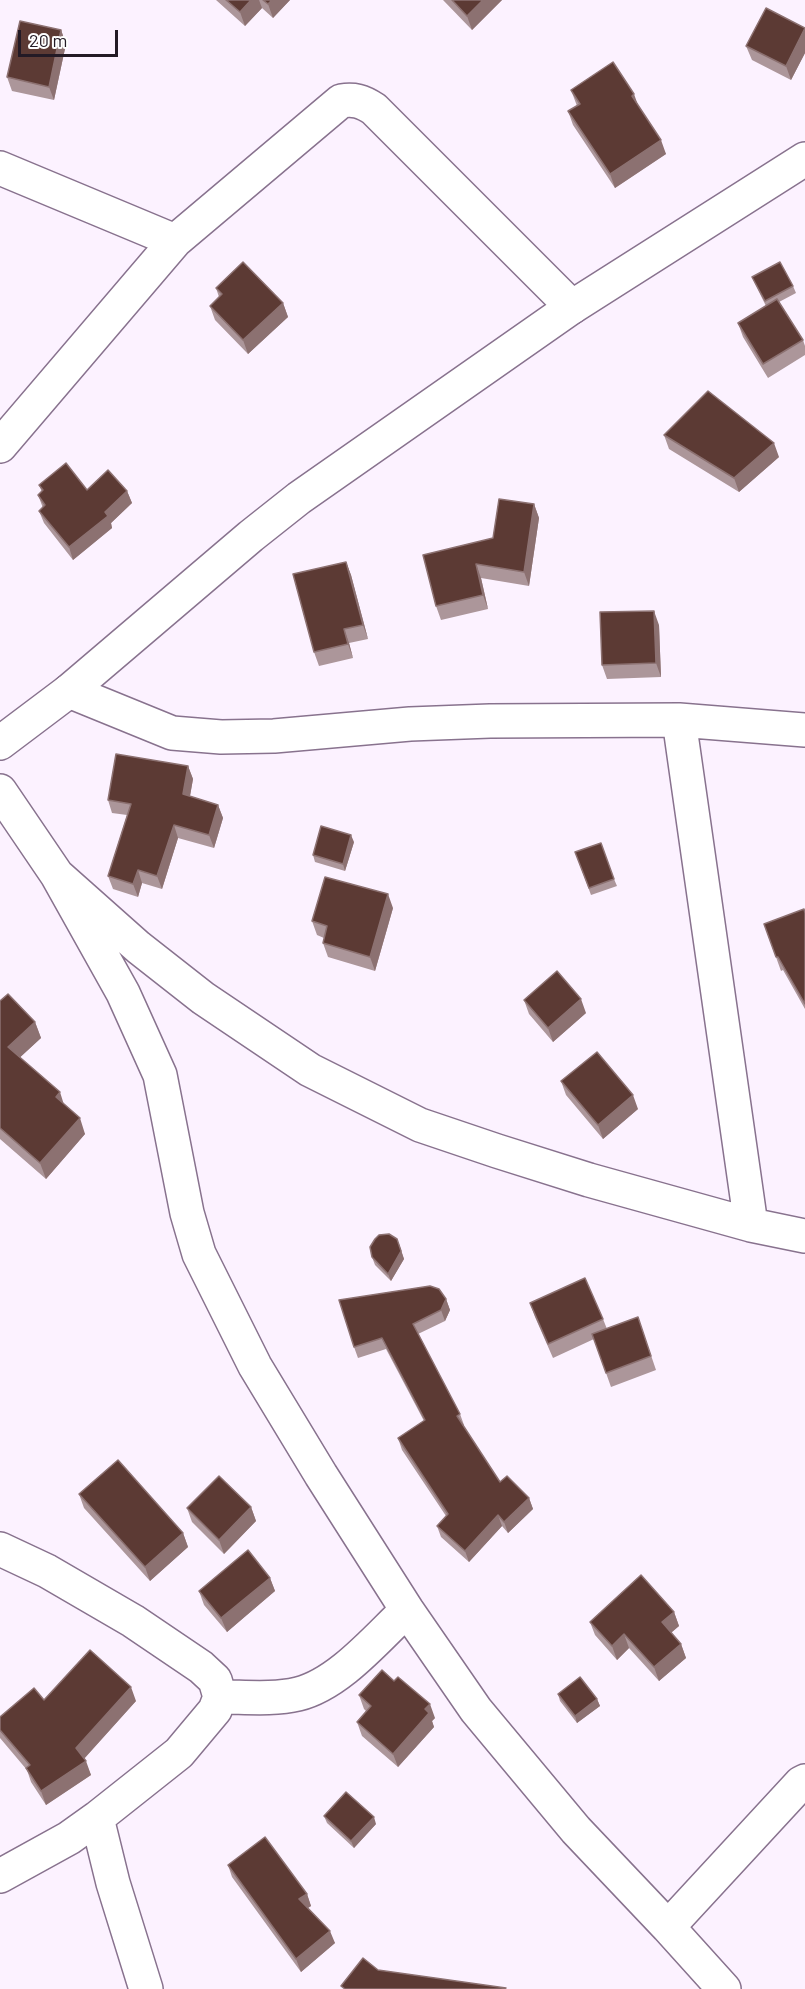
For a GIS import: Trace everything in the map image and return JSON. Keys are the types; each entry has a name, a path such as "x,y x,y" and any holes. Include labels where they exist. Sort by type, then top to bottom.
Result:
{"street":[{"path":"0,446 175,242 341,101 351,99 363,101 374,109 572,307"},
{"path":"0,743 69,691 299,498 572,307 805,160"},
{"path":"0,168 175,242"},
{"path":"69,691 172,733 221,737 274,736 410,724 490,721 679,720 805,730"},
{"path":"679,720 751,1225"},
{"path":"0,790 57,875 123,993 160,1075 187,1213 199,1254 255,1366 406,1610 476,1710 576,1830 724,1989"},
{"path":"57,875 138,947 202,998 310,1070 420,1125 589,1180 751,1225 805,1236"},
{"path":"0,1549 47,1571 133,1621 201,1667 214,1680 220,1697 214,1710 178,1753 69,1838 0,1876"},
{"path":"220,1697 274,1697 299,1694 320,1686 342,1671 406,1610"},
{"path":"668,1927 805,1781"},
{"path":"97,1818 113,1883 146,1989"}],"building":[{"path":"226,0 251,0 240,12"},
{"path":"452,0 483,0 467,16"},
{"path":"766,8 805,28 786,66 746,46"},
{"path":"20,21 61,30 49,87 7,77"},
{"path":"613,62 661,140 610,174 568,111 580,104 571,90"},
{"path":"243,262 283,303 243,340 210,306 222,294 216,288"},
{"path":"780,262 793,286 765,301 752,277"},
{"path":"777,299 803,340 763,364 738,323"},
{"path":"708,391 774,443 734,478 664,435"},
{"path":"66,463 87,490 108,470 127,491 105,512 108,516 69,547 39,511 45,505 38,495 43,490 39,485"},
{"path":"499,499 534,504 524,572 476,564 483,595 436,606 423,555 493,538"},
{"path":"346,562 363,625 344,629 348,644 314,652 293,574"},
{"path":"654,611 656,663 602,665 600,612"},
{"path":"116,754 188,766 183,794 218,805 209,835 174,825 157,876 138,870 133,884 108,876 131,804 108,800"},
{"path":"321,826 351,835 343,864 313,855"},
{"path":"601,843 614,879 589,888 575,852"},
{"path":"325,877 388,894 370,957 323,943 327,926 312,921"},
{"path":"804,909 805,1004 776,957 764,924"},
{"path":"557,971 581,999 548,1028 524,1000"},
{"path":"8,994 35,1022 8,1047 60,1092 56,1097 80,1118 40,1163 0,1128 0,1001"},
{"path":"597,1052 633,1095 598,1125 561,1081"},
{"path":"389,1234 397,1239 401,1251 388,1274 372,1257 370,1247 379,1235"},
{"path":"585,1278 603,1319 548,1344 530,1303"},
{"path":"430,1286 439,1289 446,1299 441,1310 413,1324 460,1414 457,1416 500,1482 507,1476 529,1498 504,1522 498,1515 465,1551 437,1526 448,1514 398,1438 425,1420 382,1338 354,1347 339,1300"},
{"path":"638,1317 651,1356 606,1373 592,1334"},
{"path":"118,1460 183,1533 145,1567 79,1494"},
{"path":"219,1476 251,1507 219,1540 187,1508"},
{"path":"248,1550 270,1578 221,1618 199,1591"},
{"path":"641,1575 674,1612 662,1622 681,1644 654,1667 624,1634 612,1646 590,1622"},
{"path":"90,1650 131,1687 76,1748 86,1761 41,1791 26,1768 30,1765 0,1730 0,1717 34,1688 44,1700"},
{"path":"382,1670 394,1681 398,1677 430,1704 425,1709 429,1713 393,1754 357,1722 371,1706 359,1695"},
{"path":"580,1677 597,1699 575,1716 558,1694"},
{"path":"346,1792 374,1817 351,1841 324,1816"},
{"path":"265,1837 307,1894 299,1899 330,1931 296,1959 228,1865"},
{"path":"363,1958 378,1970 506,1988 345,1989 341,1986"}]}
